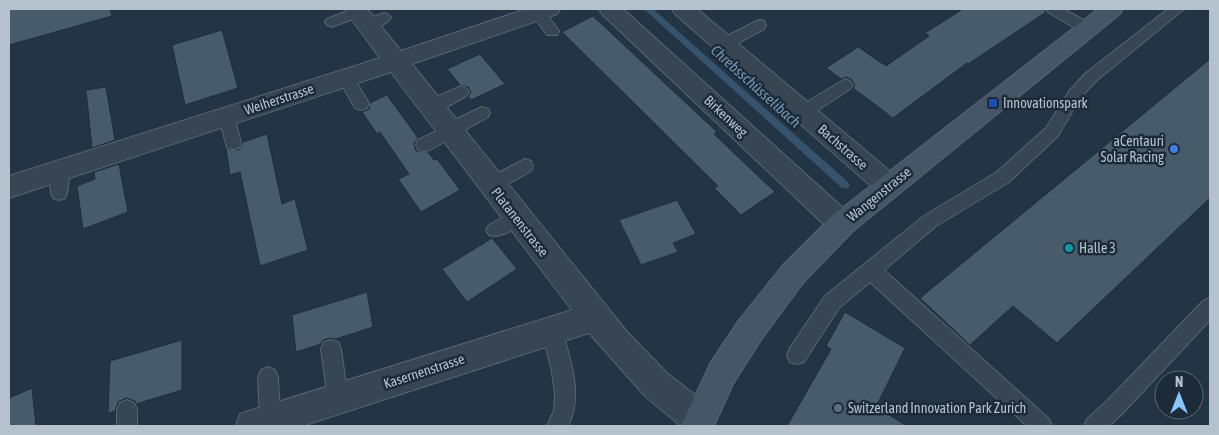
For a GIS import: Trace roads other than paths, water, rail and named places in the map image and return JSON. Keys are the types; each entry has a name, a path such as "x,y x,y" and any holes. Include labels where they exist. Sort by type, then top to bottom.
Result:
{"main road":[{"name":"Wangenstrasse","path":"698,423 722,373 750,330 793,274 842,224 1112,9"}],"street":[{"name":"Birkenweg","path":"610,9 842,224"},
{"name":"Bachstrasse","path":"683,9 889,186"},
{"name":"Weiherstrasse","path":"9,187 60,182 227,116 346,78 543,10"},
{"name":"Platanenstrasse","path":"364,14 394,61 491,185 506,223 595,317 641,370 698,423"},
{"name":"Kasernenstrasse","path":"261,424 595,317"}],"lane":[{"path":"1053,9 1086,28"},
{"path":"797,355 832,302 930,221 1004,177 1052,132 1075,94 1091,77 1177,9"},
{"path":"543,10 552,31"},
{"path":"332,22 364,14"},
{"path":"724,44 759,25"},
{"path":"346,78 361,104"},
{"path":"803,112 845,85"},
{"path":"430,107 461,92"},
{"path":"424,145 482,112"},
{"path":"227,116 233,143"},
{"path":"491,185 525,166"},
{"path":"870,270 1042,426"},
{"path":"1094,426 1114,408 1210,308"},
{"path":"552,331 558,349 564,383 564,411 557,426"},
{"path":"331,349 338,399"},
{"path":"261,424 268,378"}],"waterway":[{"name":"Chrebsschüsselibach","path":"648,9 845,185"}],"place":[{"name":"Innovationspark","path":"993,103"},
{"name":"aCentauri Solar Racing","path":"1174,149"},
{"name":"Halle 3","path":"1069,248"},
{"name":"Switzerland Innovation Park Zurich","path":"838,408"}]}
